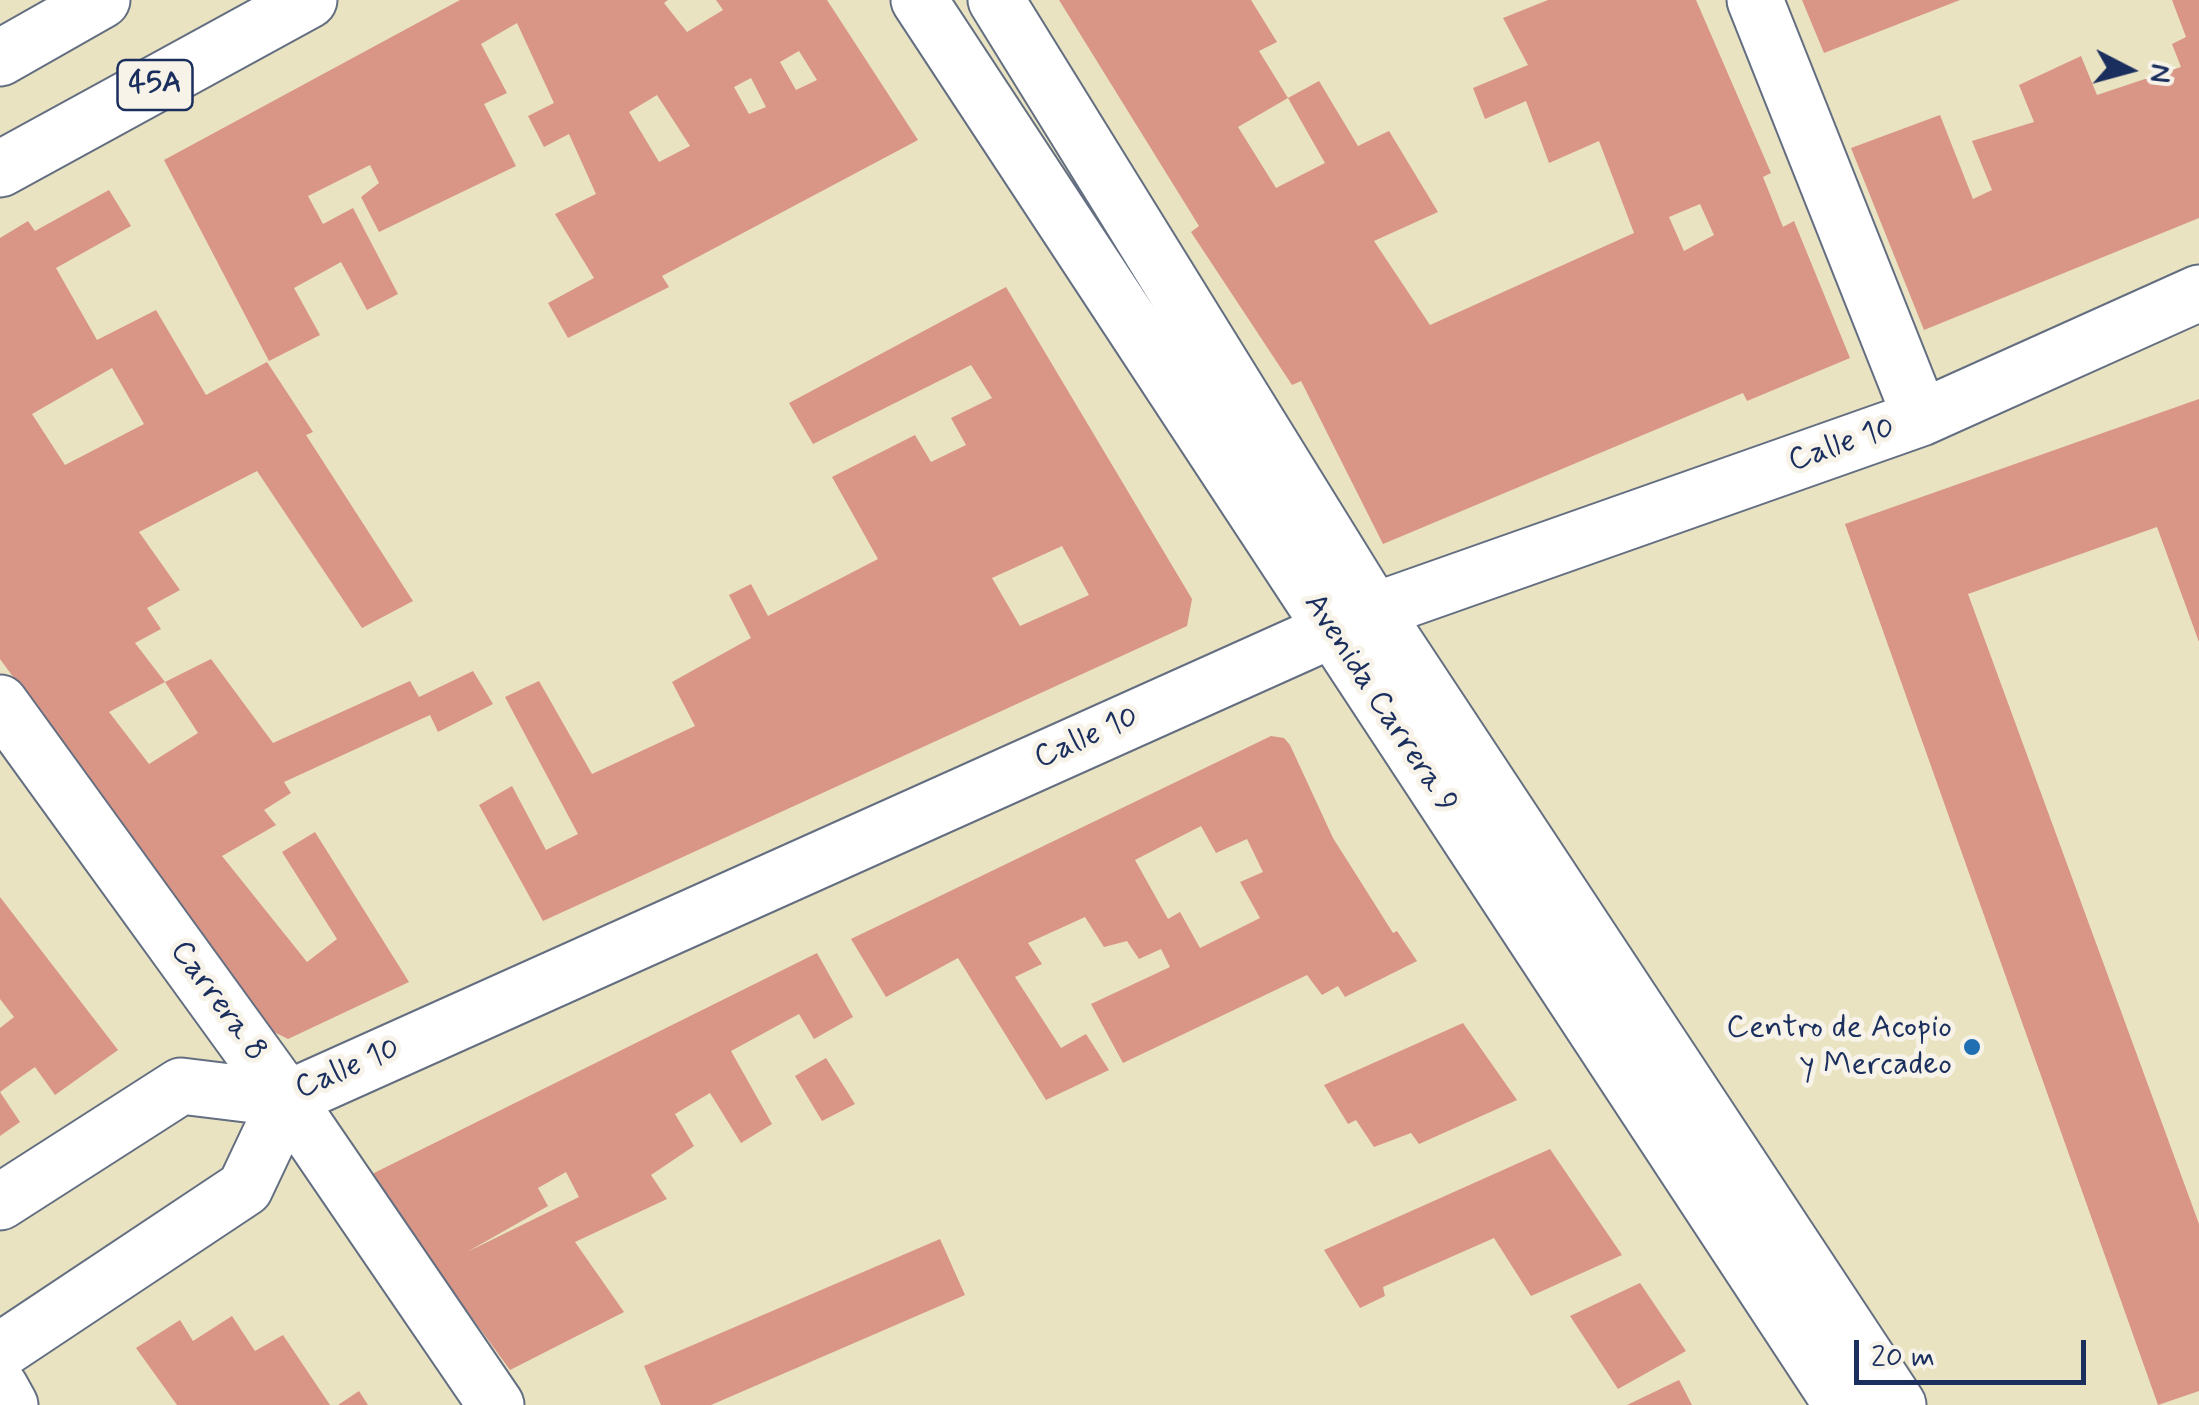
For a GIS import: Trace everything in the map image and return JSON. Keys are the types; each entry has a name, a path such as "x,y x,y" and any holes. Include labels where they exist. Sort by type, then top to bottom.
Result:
{"street":[{"path":"0,58 102,0"},
{"name":"45A","path":"0,169 310,0"},
{"name":"Avenida Carrera 9","path":"919,0 1898,1405"},
{"name":"Avenida Carrera 9","path":"996,0 1352,620 1842,1405"},
{"path":"1755,0 1922,418"},
{"name":"Calle 10","path":"0,1202 181,1086 287,1099 1352,620 1922,418 2199,293"},
{"name":"Carrera 8","path":"0,702 287,1099 496,1405"},
{"path":"0,1350 245,1188 287,1099"},
{"path":"0,1388 10,1405"}],"building":[{"path":"460,0 668,0 664,3 687,32 723,10 716,0 827,0 918,140 662,276 669,287 568,338 548,303 594,278 555,214 596,194 569,134 544,147 528,116 554,103 517,23 481,44 507,93 484,104 516,166 379,232 361,197 379,183 370,165 308,196 323,224 353,208 398,294 367,310 341,262 294,288 320,335 269,361 164,160","holes":["799,51 817,80 796,90 780,62","751,78 766,107 749,114 734,87","657,95 690,146 659,162 629,112"]},
{"path":"1059,0 1251,0 1277,42 1259,51 1288,98 1319,81 1358,146 1389,131 1438,212 1374,241 1430,325 1634,233 1599,141 1549,163 1526,101 1485,119 1473,88 1528,65 1503,18 1548,0 1696,0 1771,173 1763,177 1783,227 1794,221 1850,358 1747,401 1743,393 1383,544 1301,381 1292,385 1191,232 1199,226","holes":["1288,98 1325,163 1276,188 1238,127","1700,204 1714,235 1684,251 1669,217"]},
{"path":"1802,0 1960,0 1824,53"},
{"path":"2172,0 2199,0 2199,218 1924,330 1851,148 1940,115 1973,199 1992,190 1972,141 2034,122 2019,85 2081,56 2097,95 2181,67 2172,44 2186,37"},
{"path":"109,190 131,226 56,268 97,340 156,310 206,395 267,362 313,432 306,435 413,601 362,628 257,471 139,532 180,590 147,608 161,629 135,643 165,682 211,659 273,743 410,681 419,697 473,671 493,704 438,732 430,715 284,782 291,793 264,810 276,825 222,856 307,962 337,939 282,852 315,832 409,982 288,1039 272,1031 6,682 14,678 0,659 0,238 28,221 35,231","holes":["112,368 144,424 65,465 32,414","165,682 198,733 149,764 109,712"]},
{"path":"1006,287 1192,599 1187,626 543,921 479,805 512,786 546,850 578,834 505,697 539,681 592,774 695,726 672,682 751,638 729,595 751,584 768,616 878,559 832,477 915,435 931,462 966,445 951,418 992,398 971,365 813,444 789,403","holes":["1062,546 1089,595 1020,626 992,578"]},
{"path":"2199,399 2199,642 2157,527 1968,594 2199,1224 2199,1391 2158,1405 1845,524"},
{"path":"1271,736 1284,738 1290,745 1333,838 1393,933 1397,931 1417,961 1345,997 1338,986 1322,995 1307,975 1123,1063 1091,1004 1170,967 1161,949 1139,959 1127,941 1104,947 1085,917 1028,943 1042,964 1015,977 1061,1048 1086,1034 1109,1070 1046,1100 958,958 886,997 851,939","holes":["1201,826 1216,853 1247,839 1263,872 1240,882 1260,918 1200,948 1180,912 1168,919 1135,860"]},
{"path":"0,897 118,1050 55,1095 35,1067 0,1092 0,1028 14,1017 0,999"},
{"path":"817,953 853,1017 814,1039 799,1014 731,1051 772,1124 741,1143 710,1093 675,1114 694,1146 651,1175 667,1199 575,1242 624,1312 510,1370 373,1182 374,1173","holes":["566,1172 579,1197 467,1252 548,1206 538,1188"]},
{"path":"1463,1023 1517,1100 1419,1144 1411,1133 1374,1147 1356,1120 1348,1124 1324,1085"},
{"path":"826,1058 855,1104 822,1121 795,1076"},
{"path":"0,1092 20,1122 0,1136"},
{"path":"1550,1149 1622,1255 1531,1296 1494,1238 1383,1287 1385,1296 1360,1308 1324,1250"},
{"path":"940,1239 965,1295 711,1405 661,1405 644,1366"},
{"path":"1640,1283 1686,1351 1618,1389 1570,1316"},
{"path":"232,1316 255,1351 283,1335 330,1405 177,1405 136,1348 180,1320 193,1341"},
{"path":"1679,1380 1692,1405 1627,1405"},
{"path":"359,1391 368,1405 338,1405"}],"place":[{"name":"Centro de Acopio y Mercadeo","path":"1972,1047"}]}
